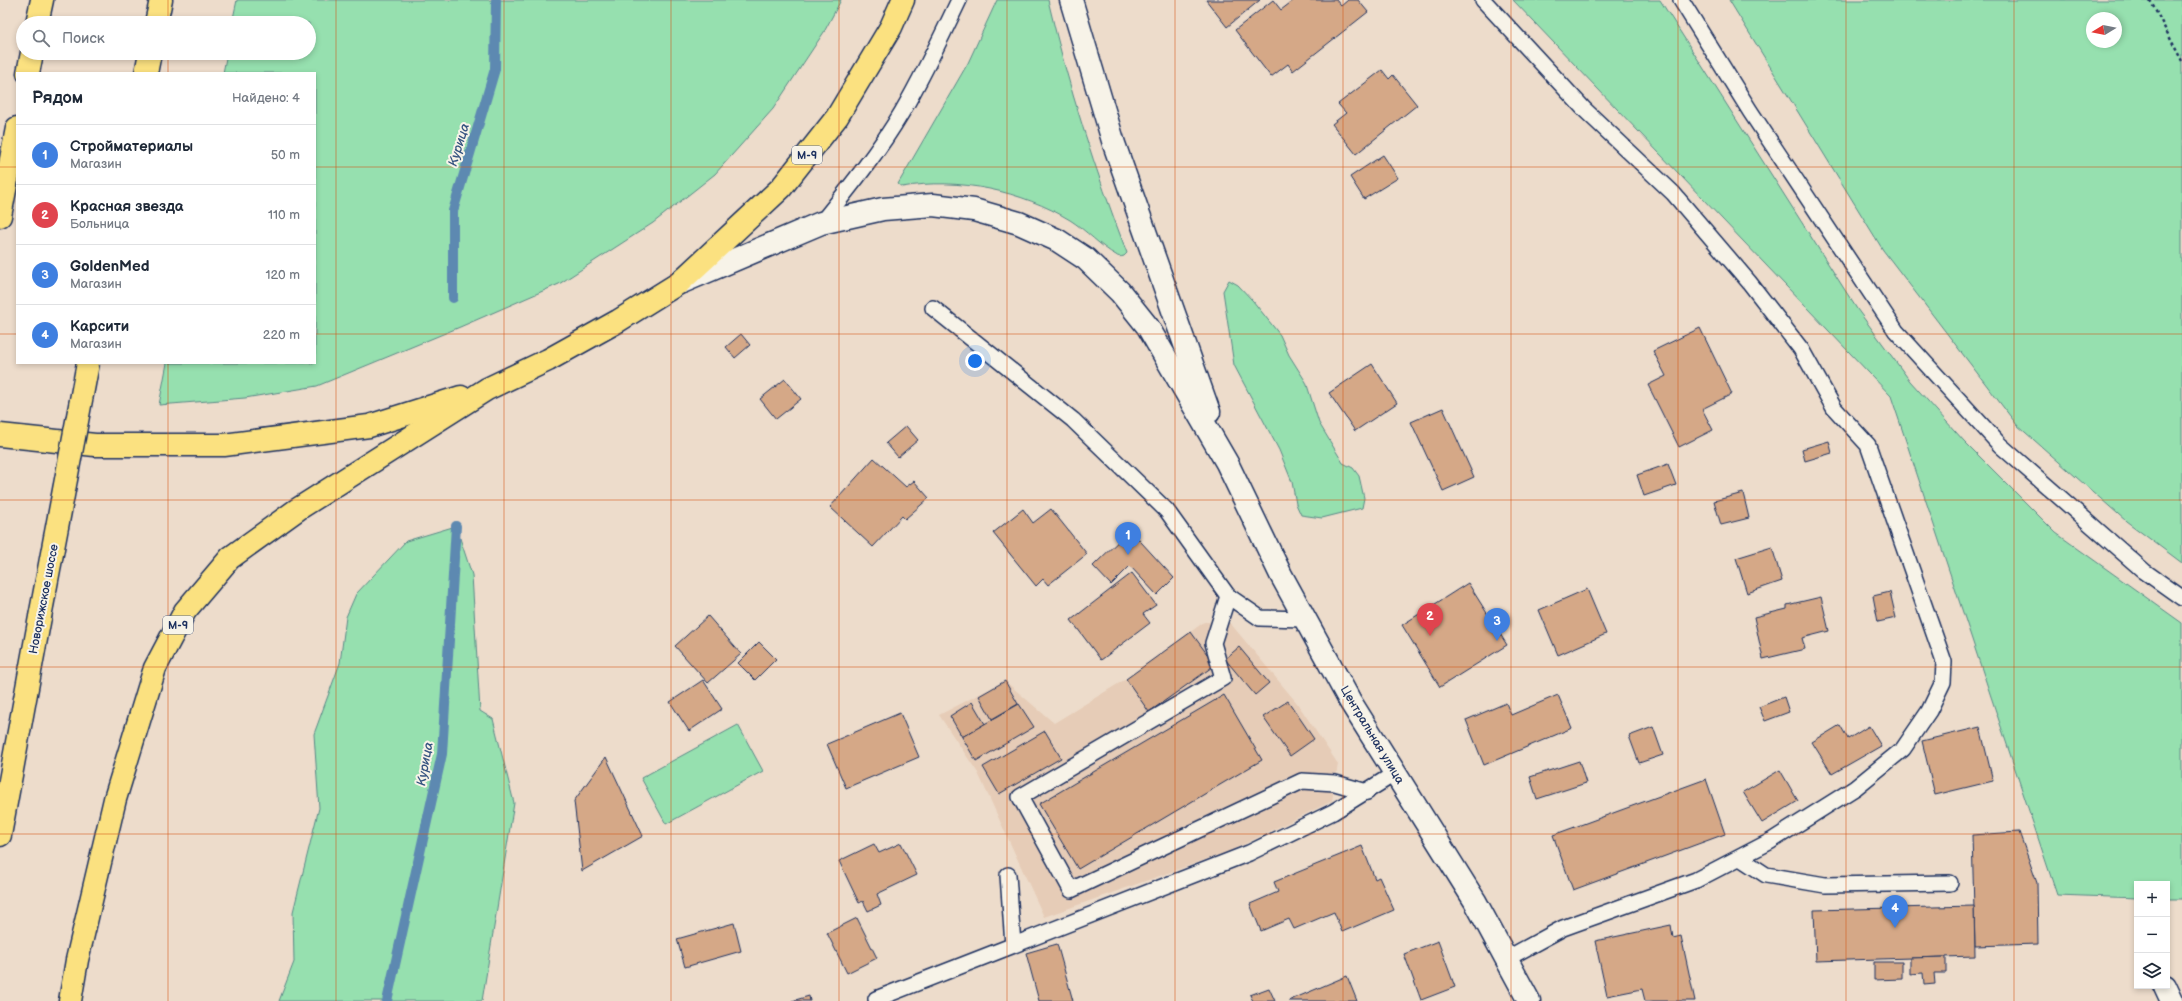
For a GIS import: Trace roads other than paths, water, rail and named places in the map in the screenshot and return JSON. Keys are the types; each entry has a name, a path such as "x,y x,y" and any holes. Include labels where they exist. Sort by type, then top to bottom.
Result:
{"main road":[{"path":"39,16 42,0"},
{"path":"158,16 161,0"},
{"name":"М-9","path":"679,283 781,188 837,117 891,27 903,0"},
{"path":"1071,0 1114,144 1227,463"},
{"path":"28,72 31,60"},
{"path":"146,72 149,60"},
{"path":"0,216 16,133"},
{"name":"М-9","path":"70,1001 77,960 115,799 156,668 185,611 230,558 298,509 487,389 554,356 618,321 679,283 821,223 883,209 933,205 974,210 1019,223 1057,240 1086,259 1120,292 1148,327 1227,463"},
{"name":"Новорижское шоссе","path":"0,835 88,364"},
{"name":"М-9","path":"0,436 95,445 224,445 369,426 487,389"},
{"name":"Центральная улица","path":"1227,463 1281,575 1350,701 1474,901 1529,1001"},
{"path":"2166,989 2172,1001"}],"lane":[{"path":"821,223 864,170 902,112 938,46 958,0"},
{"path":"1483,0 1585,110 1673,193 1749,282 1801,349 1834,408 1868,445 1944,662 1943,682 1929,711 1903,749 1855,788 1771,841 1696,880 1564,928 1506,958"},
{"path":"1681,0 1750,111 1896,331 2000,445 2144,571 2182,598"},
{"path":"933,308 1073,420 1167,511 1228,596 1260,618 1305,619"},
{"path":"1228,596 1213,644 1223,678 1020,797 1071,890 1302,780 1335,783 1367,792"},
{"path":"876,999 1249,853 1333,812 1394,774"},
{"path":"1740,858 1766,875 1825,886 1950,883"},
{"path":"1008,875 1013,945"}],"waterway":[{"name":"Курица","path":"453,298 453,211 495,69 496,0"},
{"name":"Курица","path":"387,1001 442,754 456,526"}],"place":[{"name":"Стройматериалы","path":"1128,555"},
{"name":"Красная звезда","path":"1430,636"},
{"name":"GoldenMed","path":"1497,641"},
{"name":"Карсити","path":"1895,928"}]}
